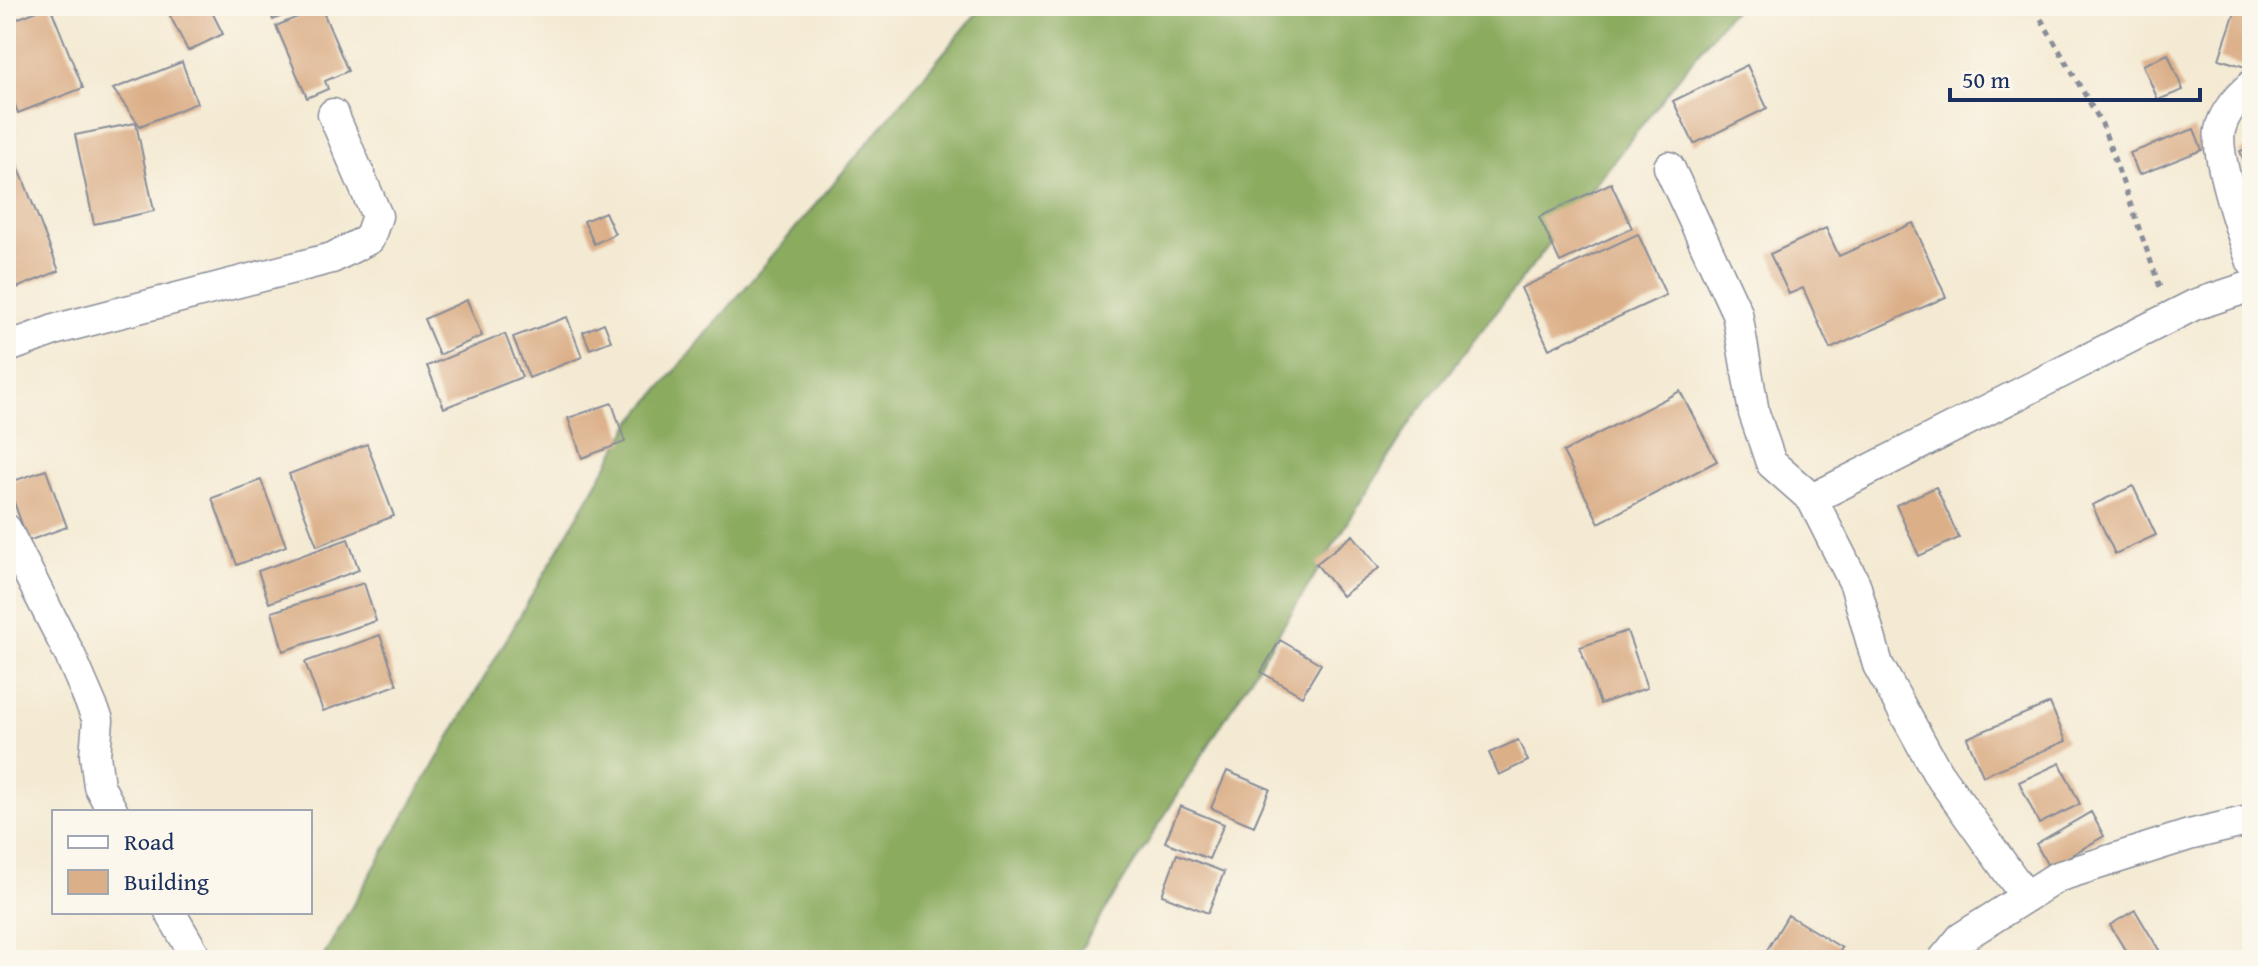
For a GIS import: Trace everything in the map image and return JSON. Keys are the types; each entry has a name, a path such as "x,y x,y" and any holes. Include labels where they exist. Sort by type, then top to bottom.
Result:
{"street":[{"path":"2252,85 2225,115 2220,132 2221,153 2252,262"},
{"path":"6,348 57,329 332,258 369,239 377,216 333,114"},
{"path":"1669,167 1737,313 1754,413 1771,463 1812,499 1855,584 1878,665 1937,772 2026,897"},
{"path":"1812,499 2194,305 2252,286"},
{"path":"6,529 70,655 98,720 95,755 99,786 112,810"},
{"path":"1943,960 1961,938 2057,877 2189,835 2252,820"},
{"path":"171,914 195,955"}],"path":[{"path":"2041,19 2102,124 2171,317"}],"green space":[{"path":"983,6 1741,6 1727,16 1414,417 1074,960 321,960 632,422"}],"building":[{"path":"50,6 83,88 18,113 6,81 6,23"},
{"path":"165,6 209,6 223,34 188,51"},
{"path":"267,6 304,6 273,20"},
{"path":"2237,6 2252,7 2252,69 2219,59"},
{"path":"321,7 348,71 325,81 328,89 307,98 276,26"},
{"path":"2168,54 2183,90 2158,100 2143,65"},
{"path":"182,62 197,103 140,126 113,89"},
{"path":"1747,65 1767,108 1694,144 1673,101"},
{"path":"136,123 154,211 94,224 75,135"},
{"path":"2194,129 2202,150 2139,175 2130,153"},
{"path":"6,135 59,271 14,289 6,269"},
{"path":"2252,147 2252,181 2240,151"},
{"path":"1611,183 1632,228 1560,262 1539,217"},
{"path":"605,212 615,234 594,244 584,221"},
{"path":"1913,223 1946,297 1830,349 1803,288 1789,294 1770,254 1826,228 1839,256"},
{"path":"1638,234 1666,295 1549,349 1521,288"},
{"path":"467,300 482,336 439,355 424,319"},
{"path":"567,317 582,357 529,378 513,337"},
{"path":"604,323 611,341 590,349 583,332"},
{"path":"505,334 522,377 444,408 427,366"},
{"path":"1680,391 1717,461 1599,523 1563,452"},
{"path":"612,403 625,442 582,458 568,418"},
{"path":"367,444 394,516 317,546 289,474"},
{"path":"46,470 67,527 28,541 7,483"},
{"path":"261,480 286,546 237,565 212,498"},
{"path":"2133,486 2156,535 2115,554 2092,505"},
{"path":"1936,487 1959,538 1919,556 1896,505"},
{"path":"1353,535 1379,568 1342,596 1316,564"},
{"path":"348,539 359,570 269,603 258,571"},
{"path":"364,583 376,621 283,651 272,612"},
{"path":"1627,631 1647,688 1600,704 1580,647"},
{"path":"380,635 397,685 323,711 305,662"},
{"path":"1280,640 1321,664 1302,696 1261,672"},
{"path":"2050,703 2066,741 1983,776 1967,738"},
{"path":"1518,740 1528,761 1499,775 1489,753"},
{"path":"2060,763 2080,804 2039,824 2019,782"},
{"path":"1227,771 1270,789 1254,826 1211,808"},
{"path":"1180,806 1224,824 1209,859 1165,842"},
{"path":"2091,812 2104,836 2049,868 2036,844"},
{"path":"1177,854 1224,872 1208,913 1162,895"},
{"path":"2135,910 2165,960 2131,960 2110,925"},
{"path":"1788,915 1842,948 1834,960 1761,960"}]}
